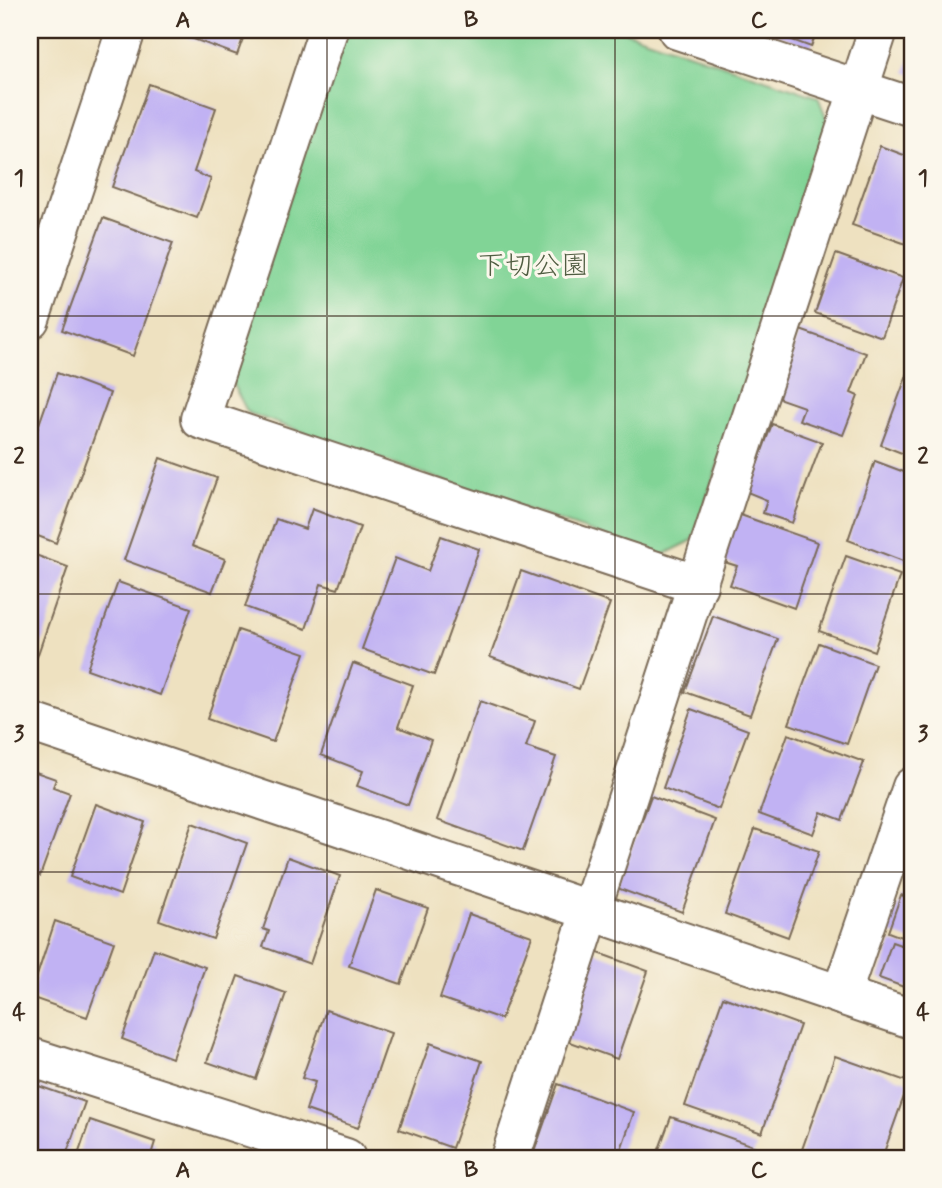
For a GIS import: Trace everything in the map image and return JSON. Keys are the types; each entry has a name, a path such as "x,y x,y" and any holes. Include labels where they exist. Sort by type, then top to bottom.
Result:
{"street":[{"path":"30,319 126,30"},
{"path":"328,30 200,419 698,585"},
{"path":"678,30 912,107"},
{"path":"510,1158 878,30"},
{"path":"30,722 912,1019"},
{"path":"841,995 912,787"},
{"path":"30,1057 346,1158"}],"green space":[{"name":"下切公園","path":"344,30 620,30 818,97 830,127 693,540 661,556 248,413 230,379"}],"building":[{"path":"169,30 246,30 237,55"},
{"path":"765,30 817,30 811,47"},
{"path":"912,52 912,75 905,72"},
{"path":"149,84 216,108 194,172 211,179 197,218 112,187"},
{"path":"880,146 912,158 912,246 852,225"},
{"path":"103,218 173,243 133,356 62,330"},
{"path":"836,254 903,278 882,337 815,313"},
{"path":"800,330 866,353 851,393 858,396 843,435 799,420 804,407 775,397"},
{"path":"912,361 912,457 881,445"},
{"path":"57,373 110,393 56,543 30,533 30,450"},
{"path":"772,424 822,442 792,523 763,513 767,500 747,492"},
{"path":"160,458 217,478 192,546 225,559 212,592 124,560"},
{"path":"875,461 912,475 912,552 908,563 848,540"},
{"path":"312,509 360,527 338,589 321,584 306,629 245,607 276,519 305,529"},
{"path":"732,512 817,542 794,608 730,585 737,566 715,559"},
{"path":"441,536 479,549 434,675 362,649 395,558 428,571"},
{"path":"30,553 68,567 37,657 30,654"},
{"path":"846,556 900,575 874,651 819,631"},
{"path":"521,571 610,603 579,689 490,657"},
{"path":"118,582 191,608 160,695 87,669"},
{"path":"713,616 778,639 750,715 685,692"},
{"path":"238,630 305,653 273,742 207,719"},
{"path":"819,643 875,664 847,744 789,724"},
{"path":"353,663 413,685 398,727 431,740 408,805 357,786 363,771 321,755"},
{"path":"480,701 535,721 526,747 556,757 523,851 437,820"},
{"path":"691,709 748,730 719,809 663,788"},
{"path":"788,734 864,762 842,820 821,812 813,834 759,814"},
{"path":"30,770 56,779 53,787 70,793 40,876 30,872"},
{"path":"651,796 715,820 682,912 617,888"},
{"path":"96,804 145,822 120,895 70,877"},
{"path":"192,823 247,843 213,939 159,920"},
{"path":"755,829 819,851 788,937 725,914"},
{"path":"288,857 340,876 310,964 263,947 269,931 263,929"},
{"path":"376,890 428,908 401,984 349,966"},
{"path":"901,895 912,899 912,941 888,932"},
{"path":"469,914 532,936 501,1019 440,998"},
{"path":"55,921 114,942 87,1017 30,997"},
{"path":"892,942 912,949 912,990 879,978"},
{"path":"154,949 205,967 172,1058 122,1039"},
{"path":"593,951 648,971 617,1059 562,1039"},
{"path":"238,976 286,993 256,1079 207,1062"},
{"path":"723,997 800,1025 762,1133 685,1106"},
{"path":"326,1010 391,1033 358,1128 306,1110 315,1082 302,1078"},
{"path":"430,1043 482,1061 452,1148 399,1129"},
{"path":"835,1056 909,1082 882,1158 799,1158"},
{"path":"30,1083 85,1102 65,1158 30,1158"},
{"path":"558,1084 634,1112 618,1158 532,1158"},
{"path":"671,1117 756,1147 752,1158 674,1158 658,1152"},
{"path":"90,1120 155,1142 150,1158 77,1158"},
{"path":"912,1137 912,1158 905,1158"}]}
